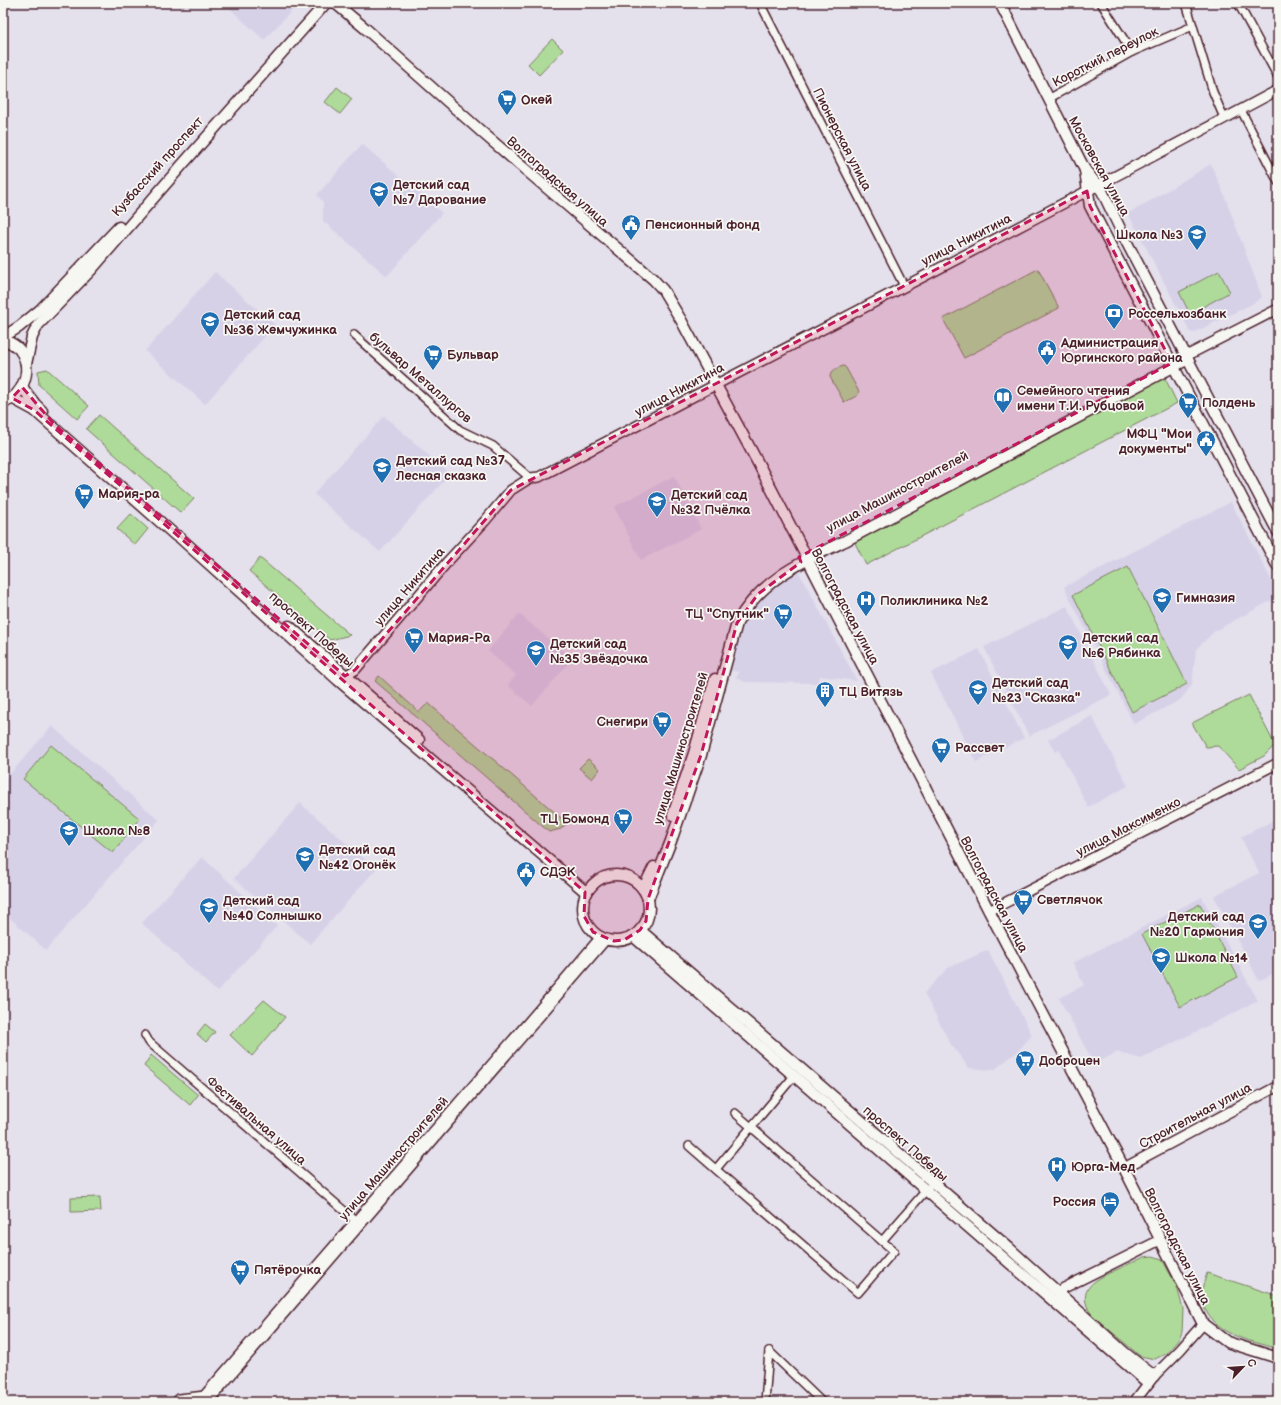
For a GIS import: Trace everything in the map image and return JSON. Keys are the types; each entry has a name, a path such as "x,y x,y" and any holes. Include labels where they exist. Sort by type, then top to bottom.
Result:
{"main road":[{"name":"Кузбасский проспект","path":"3,338 41,310 118,229 322,3"},
{"path":"588,891 338,680 178,536 176,536 39,414 34,410 8,401 22,387 26,376 26,364 32,337 38,325 92,269 187,159 327,3 660,292 713,386"},
{"name":"Волгоградская улица","path":"335,3 484,134 654,279 663,290 803,558 861,662 1124,1168 1158,1242 1202,1324"},
{"name":"Московская улица","path":"1000,3 1050,98 1085,170 1099,185 1126,241 1278,532"},
{"path":"1085,170 1084,192 1090,206 1278,567"},
{"path":"3,338 18,348 26,364"},
{"name":"улица Машиностроителей","path":"643,889 658,861 694,753 733,621 757,586 776,571 803,558 1044,428 1187,358"},
{"name":"проспект Победы","path":"22,387 35,404 55,425 186,536 588,891"},
{"path":"648,899 671,841 701,756 738,623 744,610 758,594 777,577 803,558 1158,1242"},
{"path":"616,874 626,876 636,881 643,889 648,899 649,910 646,921 636,933 624,940 614,941 593,932 587,924 584,916 584,897 596,881 605,876 616,874"},
{"path":"636,933 794,1076 929,1186"},
{"name":"проспект Победы","path":"636,933 1055,1296 1125,1353 1151,1379"},
{"path":"1202,1324 1227,1342 1278,1358"}],"street":[{"name":"Пионерская улица","path":"760,3 904,286"},
{"path":"1101,3 1132,52"},
{"path":"1186,3 1213,92 1224,118"},
{"path":"1238,3 1278,77"},
{"name":"Короткий переулок","path":"1050,98 1132,52 1193,26"},
{"path":"1099,185 1278,90"},
{"path":"1241,110 1278,182"},
{"name":"улица Никитина","path":"345,676 354,670 511,490 530,478 539,477 1099,185"},
{"name":"улица Машиностроителей","path":"1187,358 1278,310"},
{"name":"бульвар Металлургов","path":"354,335 460,430 493,446 530,478"},
{"name":"улица Максименко","path":"988,908 1278,763"},
{"path":"176,1402 179,1398 206,1395 210,1399 604,938"},
{"name":"улица Машиностроителей","path":"206,1395 539,1010 604,938"},
{"name":"Фестивальная улица","path":"144,1035 149,1042 356,1221"},
{"path":"716,1169 794,1076"},
{"name":"Строительная улица","path":"1124,1168 1278,1086"},
{"path":"689,1146 858,1293 894,1251 735,1113"},
{"path":"882,1241 929,1186"},
{"path":"1055,1296 1158,1242"},
{"path":"1134,1402 1151,1379 1180,1350 1202,1324"},
{"path":"765,1402 769,1351 822,1402"}],"highlighted area":[{"path":"1087,191 1090,206 1172,363 799,557 801,562 758,594 737,623 701,755 648,899 646,921 640,930 624,940 614,941 593,932 584,916 585,892 34,410 12,398 22,387 55,425 345,676 355,670 511,490"}],"shaded area":[{"path":"224,3 299,3 264,40"},
{"name":"Детский сад №7 Дарование","path":"362,144 442,213 387,276 323,221 323,202 317,195"},
{"name":"Школа №3","path":"1211,164 1225,197 1262,297 1252,304 1193,333 1190,332 1128,213"},
{"name":"Детский сад №36 Жемчужинка","path":"215,272 275,325 205,404 145,351"},
{"name":"Детский сад №37 Лесная сказка","path":"384,416 450,474 380,552 314,494"},
{"name":"Детский сад №32 Пчёлка","path":"674,476 701,529 641,560 614,507"},
{"name":"Гимназия","path":"1231,502 1278,593 1278,597 1215,631 1196,649 1192,685 1180,700 1134,724 1064,587"},
{"path":"797,568 857,681 820,676 818,683 745,682 736,678 739,672 729,670 735,637 747,611 762,593"},
{"path":"1067,606 1111,695 1029,736 984,647"},
{"name":"Детский сад №35 Звёздочка","path":"519,614 572,659 532,706 508,685 516,675 488,651"},
{"name":"Детский сад №23 \"Сказка\"","path":"979,649 1024,738 976,762 931,673"},
{"path":"1092,716 1128,786 1088,807 1059,750 1055,752 1048,740"},
{"name":"Школа №8","path":"52,726 159,820 46,950 3,912 3,782"},
{"name":"Детский сад №42 Огонёк","path":"300,803 376,869 310,944 234,878"},
{"name":"Детский сад №20 Гармония","path":"1278,818 1278,971 1259,981 1214,896 1259,873 1241,837"},
{"name":"Детский сад №40 Солнышко","path":"202,857 277,926 217,992 142,923"},
{"name":"Школа №14","path":"1202,897 1258,1001 1141,1059 1118,1052 1094,1064 1059,998 1084,985 1073,963"},
{"path":"988,950 1032,1035 1018,1051 994,1070 969,1068 950,1043 924,993 948,968"}],"green space":[{"path":"552,39 563,50 539,75 528,64"},
{"path":"337,87 352,99 340,114 325,102"},
{"path":"1038,269 1059,308 964,358 943,319"},
{"path":"1219,271 1230,292 1190,314 1179,292"},
{"path":"844,366 859,392 857,396 844,402 830,375 839,367"},
{"path":"47,369 89,406 77,419 39,385 38,371"},
{"path":"1163,374 1177,403 866,565 852,537"},
{"path":"99,415 194,499 181,513 86,429"},
{"path":"131,514 148,529 135,545 117,529"},
{"path":"260,558 350,635 330,640 249,571"},
{"path":"1128,567 1187,684 1132,712 1073,595"},
{"path":"379,676 419,712 428,703 567,823 561,829 549,832 375,681"},
{"path":"1249,695 1275,745 1264,756 1239,769 1218,746 1206,747 1192,723"},
{"path":"51,745 140,819 113,853 23,779"},
{"path":"588,759 600,769 592,779 579,768"},
{"path":"1200,904 1238,977 1180,1007 1142,934"},
{"path":"264,1000 285,1017 252,1056 230,1035"},
{"path":"205,1024 215,1032 206,1042 197,1034"},
{"path":"151,1055 198,1095 190,1105 144,1066"},
{"path":"100,1197 101,1211 71,1212 71,1198"},
{"path":"1153,1256 1162,1259 1177,1287 1183,1309 1182,1332 1179,1339 1167,1353 1155,1359 1140,1356 1092,1315 1085,1298 1086,1292 1090,1286 1101,1277 1144,1257"},
{"path":"1207,1273 1278,1296 1278,1349 1252,1342 1234,1335 1225,1331 1212,1320 1199,1298"}],"place":[{"name":"Окей","path":"507,116"},
{"name":"Детский сад №7 Дарование","path":"379,208"},
{"name":"Пенсионный фонд","path":"631,241"},
{"name":"Школа №3","path":"1197,251"},
{"name":"Россельхозбанк","path":"1114,330"},
{"name":"Детский сад №36 Жемчужинка","path":"210,338"},
{"name":"Администрация Юргинского района","path":"1047,366"},
{"name":"Бульвар","path":"433,371"},
{"name":"Семейного чтения имени Т.И. Рубцовой","path":"1003,414"},
{"name":"Полдень","path":"1188,419"},
{"name":"МФЦ \"Мои документы\"","path":"1206,457"},
{"name":"Детский сад №37 Лесная сказка","path":"382,484"},
{"name":"Мария-ра","path":"84,510"},
{"name":"Детский сад №32 Пчёлка","path":"657,518"},
{"name":"Гимназия","path":"1162,614"},
{"name":"Поликлиника №2","path":"866,617"},
{"name":"ТЦ \"Спутник\"","path":"783,630"},
{"name":"Мария-Ра","path":"414,654"},
{"name":"Детский сад №6 Рябинка","path":"1068,661"},
{"name":"Детский сад №35 Звёздочка","path":"536,667"},
{"name":"Детский сад №23 \"Сказка\"","path":"978,706"},
{"name":"ТЦ Витязь","path":"825,708"},
{"name":"Снегири","path":"662,738"},
{"name":"Рассвет","path":"941,764"},
{"name":"ТЦ Бомонд","path":"623,835"},
{"name":"Школа №8","path":"69,847"},
{"name":"Детский сад №42 Огонёк","path":"305,873"},
{"name":"СДЭК","path":"526,888"},
{"name":"Светлячок","path":"1023,916"},
{"name":"Детский сад №40 Солнышко","path":"209,924"},
{"name":"Детский сад №20 Гармония","path":"1258,940"},
{"name":"Школа №14","path":"1161,974"},
{"name":"Доброцен","path":"1025,1077"},
{"name":"Юрга-Мед","path":"1057,1183"},
{"name":"Россия","path":"1110,1218"},
{"name":"Пятёрочка","path":"240,1286"}]}
